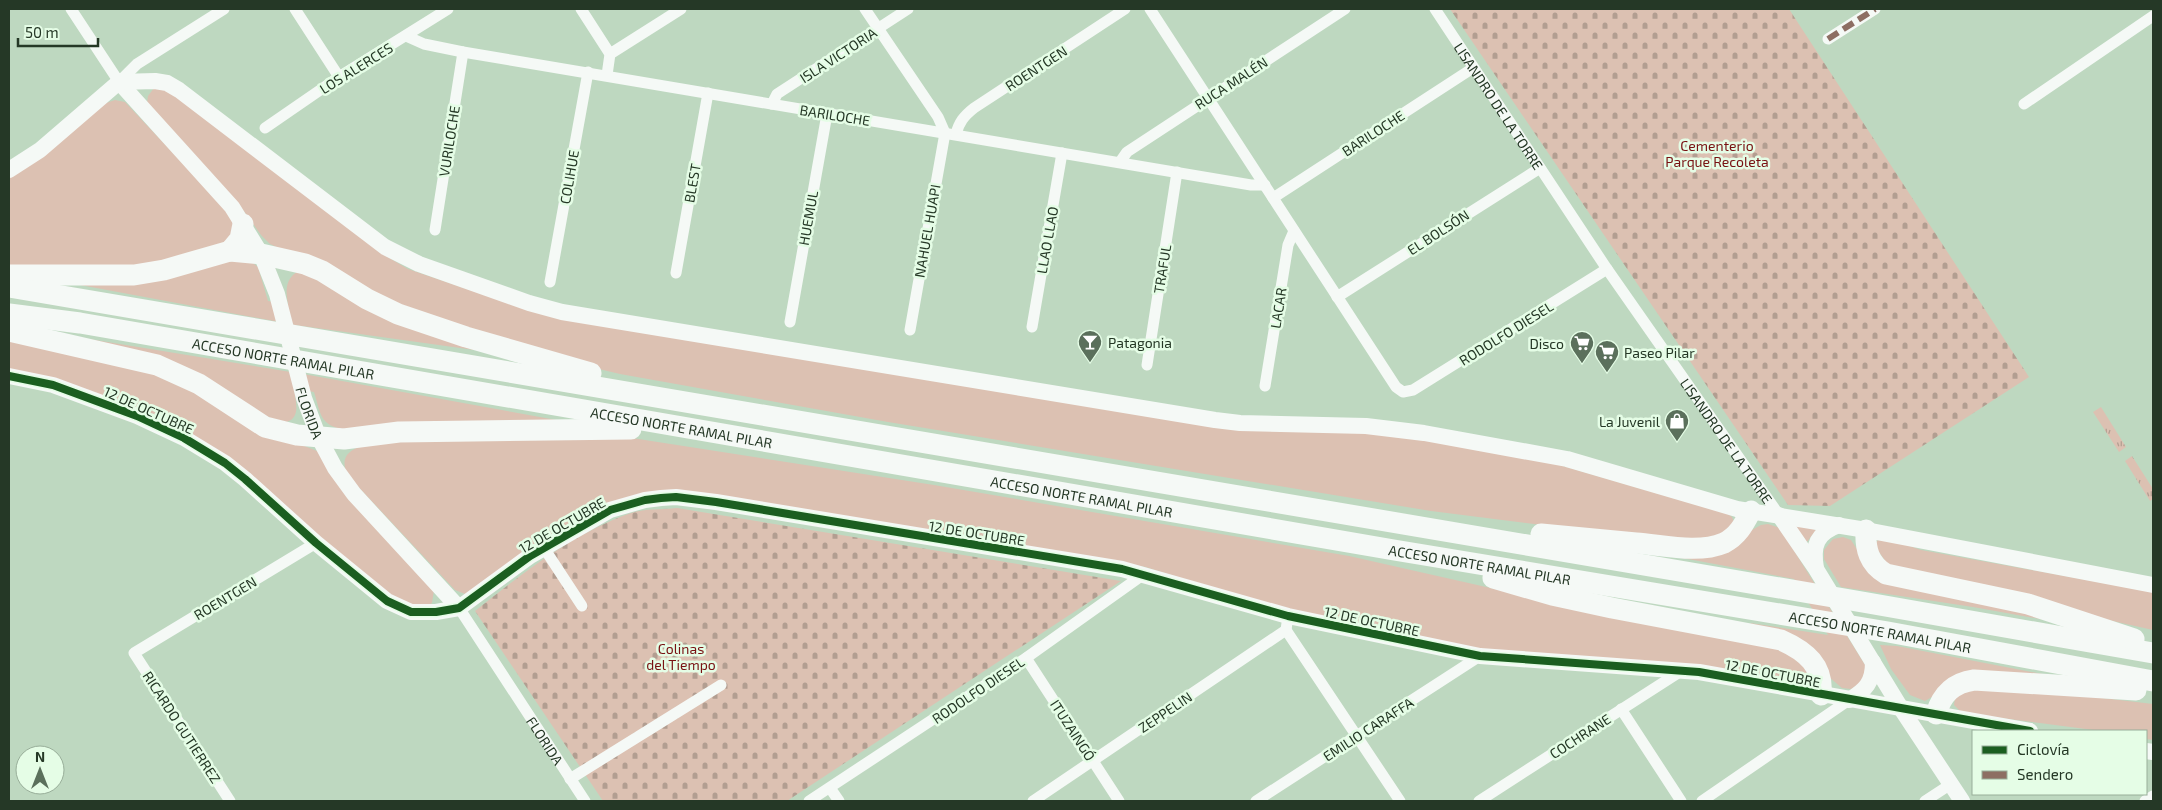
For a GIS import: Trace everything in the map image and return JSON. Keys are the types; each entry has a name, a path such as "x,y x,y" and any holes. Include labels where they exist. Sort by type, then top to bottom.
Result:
{"highway":[{"path":"230,251 240,239 243,224"},
{"path":"9,275 134,275 164,270 230,251 261,254 305,264 322,271 367,299 398,314 466,338 693,402"},
{"name":"ACCESO NORTE RAMAL PILAR","path":"9,286 2153,653"},
{"name":"ACCESO NORTE RAMAL PILAR","path":"9,314 80,323 1394,550 1888,632 2153,681"},
{"path":"9,331 157,365 199,384 265,427 297,436 344,439 409,431 690,429"},
{"path":"1384,520 1694,547 1711,546 1729,540 1740,531 1751,511"},
{"path":"1866,530 1865,542 1868,555 1877,567 1886,574 2028,604 2153,646"},
{"path":"1394,550 1552,595 1781,640 1800,649 1813,660 1821,678 1821,695"},
{"path":"1936,714 1942,698 1949,690 1958,684 1974,680 2153,691"}],"street":[{"name":"FLORIDA","path":"71,9 119,82 232,207 261,254 276,294 304,398 319,438 335,468 354,494 459,608 585,801"},
{"path":"9,170 40,150 119,82 137,64 224,9"},
{"path":"295,9 339,78"},
{"name":"LOS ALERCES","path":"264,128 448,9"},
{"path":"581,9 610,54 607,75"},
{"path":"610,54 681,9"},
{"path":"865,9 950,134"},
{"name":"ISLA VICTORIA","path":"772,104 777,94 908,9"},
{"name":"ROENTGEN","path":"950,134 974,108 1125,9"},
{"path":"1150,9 1337,297"},
{"name":"RUCA MALÉN","path":"1120,162 1127,152 1345,9"},
{"name":"LISANDRO DE LA TORRE","path":"1435,9 1607,269 1816,568 1902,710 1962,801"},
{"path":"1828,39 1875,9"},
{"path":"2024,104 2153,16"},
{"name":"BARILOCHE","path":"406,36 424,44 463,52 1251,185 1265,185"},
{"name":"VURILOCHE","path":"435,230 463,52"},
{"name":"BARILOCHE","path":"1273,198 1473,68"},
{"name":"COLIHUE","path":"550,282 588,72"},
{"path":"119,82 156,81 167,83 179,90 367,235 400,256 547,308 1215,420 1271,424 1375,427 1424,433 1567,459 1737,509 1839,525 2153,585"},
{"name":"BLEST","path":"676,272 708,93"},
{"name":"HUEMUL","path":"790,322 827,114"},
{"name":"NAHUEL HUAPI","path":"910,330 950,134"},
{"name":"LLAO LLAO","path":"1032,327 1062,152"},
{"name":"EL BOLSÓN","path":"1337,297 1540,168"},
{"name":"TRAFUL","path":"1147,365 1177,172"},
{"name":"LACAR","path":"1265,386 1288,245 1294,231"},
{"name":"RODOLFO DIESEL","path":"1337,297 1396,386 1403,392 1413,390 1607,269"},
{"name":"12 DE OCTUBRE","path":"9,376 53,385 137,416 184,438 231,468 316,543 387,601 402,609 420,613 459,608 544,548 610,510 645,500 676,497 716,502 1144,574 1287,623 1480,656 1699,672 1902,710 1936,714 2024,730"},
{"path":"1816,568 1815,551 1817,541 1826,531 1839,525"},
{"name":"ROENTGEN","path":"134,653 316,543"},
{"path":"544,548 582,606"},
{"name":"RODOLFO DIESEL","path":"809,801 1026,658 1144,574"},
{"path":"1287,623 1400,801"},
{"name":"ZEPPELIN","path":"1032,801 1094,762 1287,623"},
{"name":"RICARDO GUTIERREZ","path":"134,653 230,801"},
{"name":"EMILIO CARAFFA","path":"1256,801 1480,656"},
{"name":"ITUZAINGÓ","path":"1026,658 1119,801"},
{"path":"1702,801 1868,686 1872,676 1872,662"},
{"name":"COCHRANE","path":"1479,801 1681,671"},
{"path":"570,779 721,684"},
{"path":"1621,709 1681,801"},
{"path":"1925,801 1951,784"},
{"path":"830,788 839,801"},
{"path":"2145,801 2153,796"}],"green space":[{"name":"Cementerio Parque Recoleta","path":"1450,9 1789,9 2029,377 1830,506 1788,505"},
{"path":"154,88 169,90 381,253 408,269 502,301 1172,417 1382,432 1532,457 1728,514 1734,522 1715,541 1582,530 1431,511 888,422 620,374 544,356 431,320 270,244 240,206 147,103 148,96"},
{"path":"115,100 125,102 224,207 234,222 232,241 154,265 9,266 9,177 100,105"},
{"path":"232,259 253,263 258,267 268,301 288,304 289,280 299,271 489,352 295,325 48,279"},
{"path":"9,336 144,367 297,443 317,451 434,590 432,603 425,606 410,604 374,583 231,461 9,370"},
{"path":"89,339 309,375 573,423 344,430 336,428 325,421 314,392 294,389 295,415 293,418 282,423"},
{"path":"2101,407 2126,447 2119,452 2093,412"},
{"path":"632,438 934,485 1349,556 1627,619 1792,651 1813,679 1807,685 1505,655 1290,611 1145,567 1115,561 649,493 465,594 455,590 348,476 345,466 345,458 349,452 364,445 390,440"},
{"path":"2132,456 2153,489 2153,499 2150,501 2125,461"},
{"name":"Colinas del Tiempo","path":"677,508 1121,581 787,801 603,801 475,611 549,555 589,531 636,511"},
{"path":"1792,522 1816,530 1807,542"},
{"path":"1768,524 1780,528 1867,668 1866,680 1851,689 1842,688 1750,623 1828,635 1794,579 1688,559 1617,549 1668,551 1750,531 1761,525"},
{"path":"1843,537 1851,540 1864,560 2062,623 1841,587 1824,559 1824,550 1833,539"},
{"path":"1878,540 1896,541 1921,550 2153,592 2153,630 1893,572 1874,545"},
{"path":"1880,645 1897,646 2068,679 1942,691 1925,701 1910,695 1891,669"},
{"path":"1968,688 2077,695 2153,704 2153,740 2147,739 2147,730 2093,730 1962,713 1954,705 1955,698"}],"marked path":[{"path":"1828,39 1875,9"}],"cycle path":[{"path":"9,376 53,385 137,416 184,438 225,463 245,479 316,543 387,601 411,612 436,612 459,608 530,556 610,510 645,500 676,497 1122,569 1288,616 1480,656 1699,672 2024,730"}],"place":[{"name":"Patagonia","path":"1090,363"},
{"name":"Disco","path":"1582,364"},
{"name":"Paseo Pilar","path":"1607,373"},
{"name":"La Juvenil","path":"1677,442"}]}
